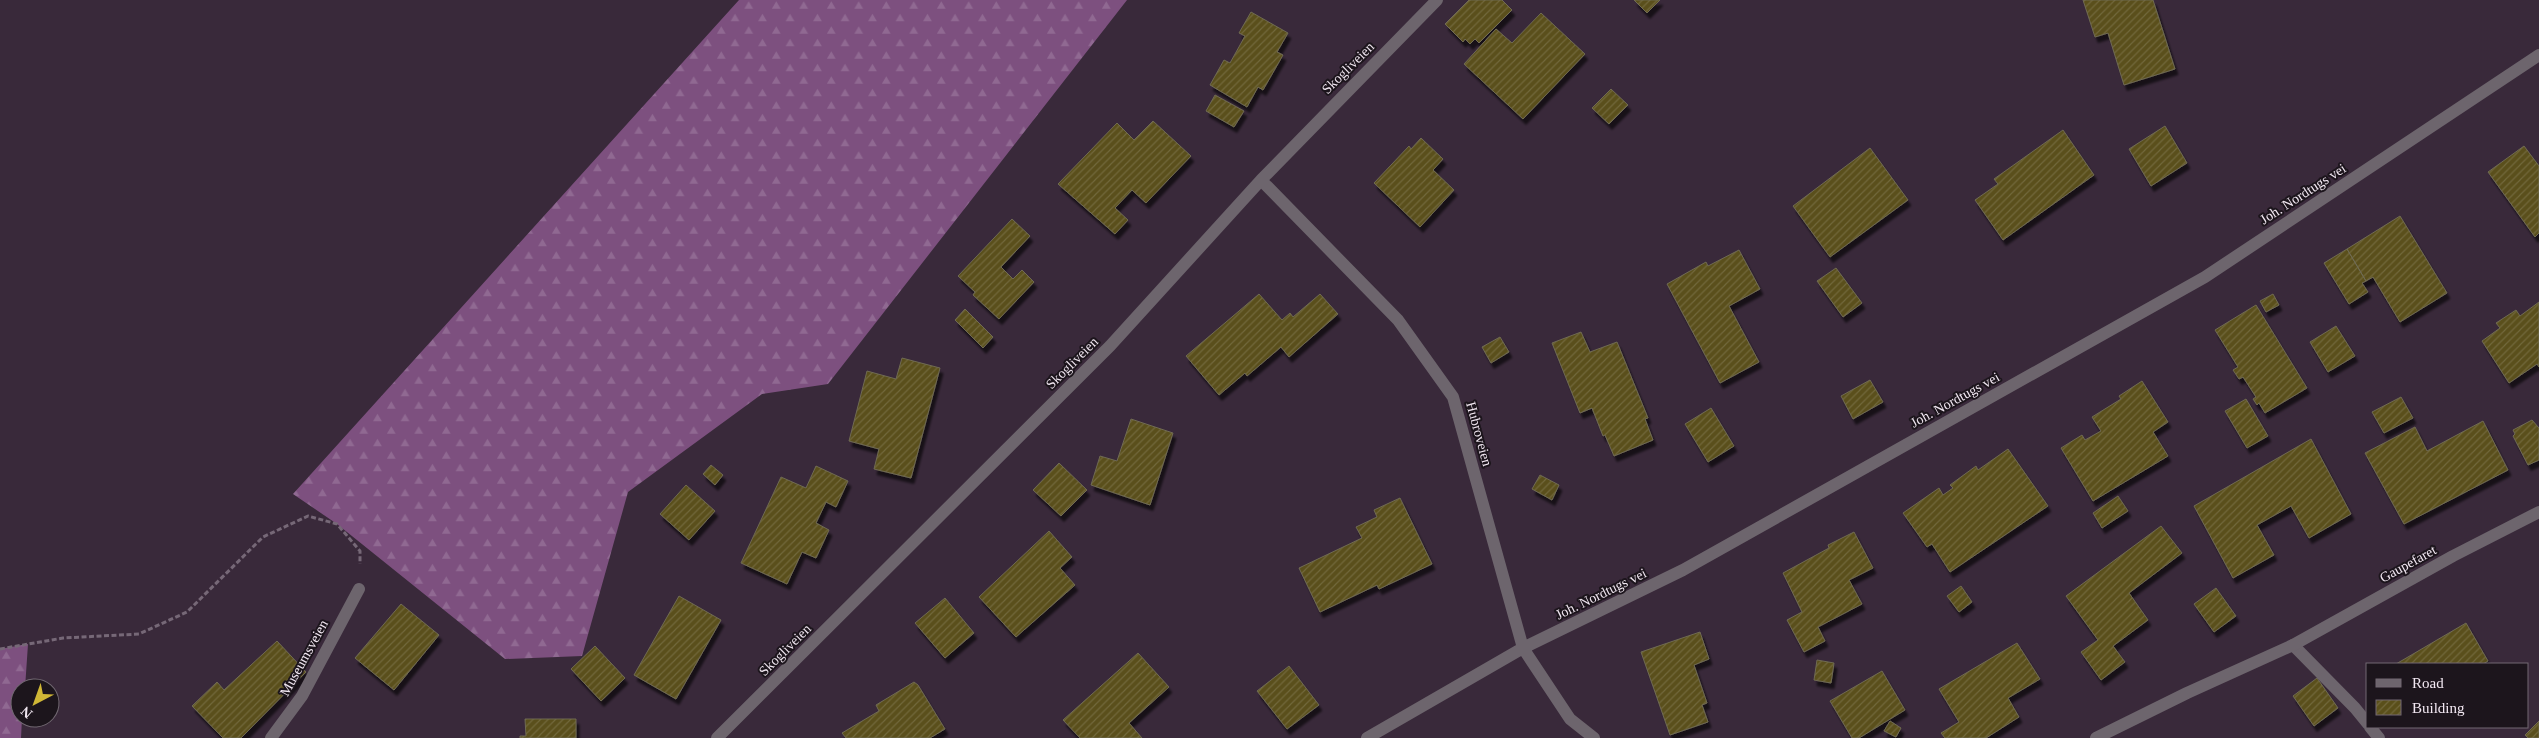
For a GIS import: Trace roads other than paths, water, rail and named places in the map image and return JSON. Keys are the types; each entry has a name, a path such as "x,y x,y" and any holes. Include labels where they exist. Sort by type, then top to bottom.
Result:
{"street":[{"name":"Skogliveien","path":"717,738 1110,346 1261,180 1437,0"},
{"name":"Joh. Nordtugs vei","path":"1367,738 1523,648 1683,570 2205,277 2539,54"},
{"name":"Hubroveien","path":"1261,180 1398,320 1454,397 1523,648 1570,719 1594,738"},
{"name":"Gaupefaret","path":"2096,738 2187,692 2292,645 2453,556 2539,512"},
{"name":"Museumsveien","path":"271,738 302,696 359,589"},
{"path":"2292,645 2366,721"},
{"path":"2371,728 2379,738"}]}
